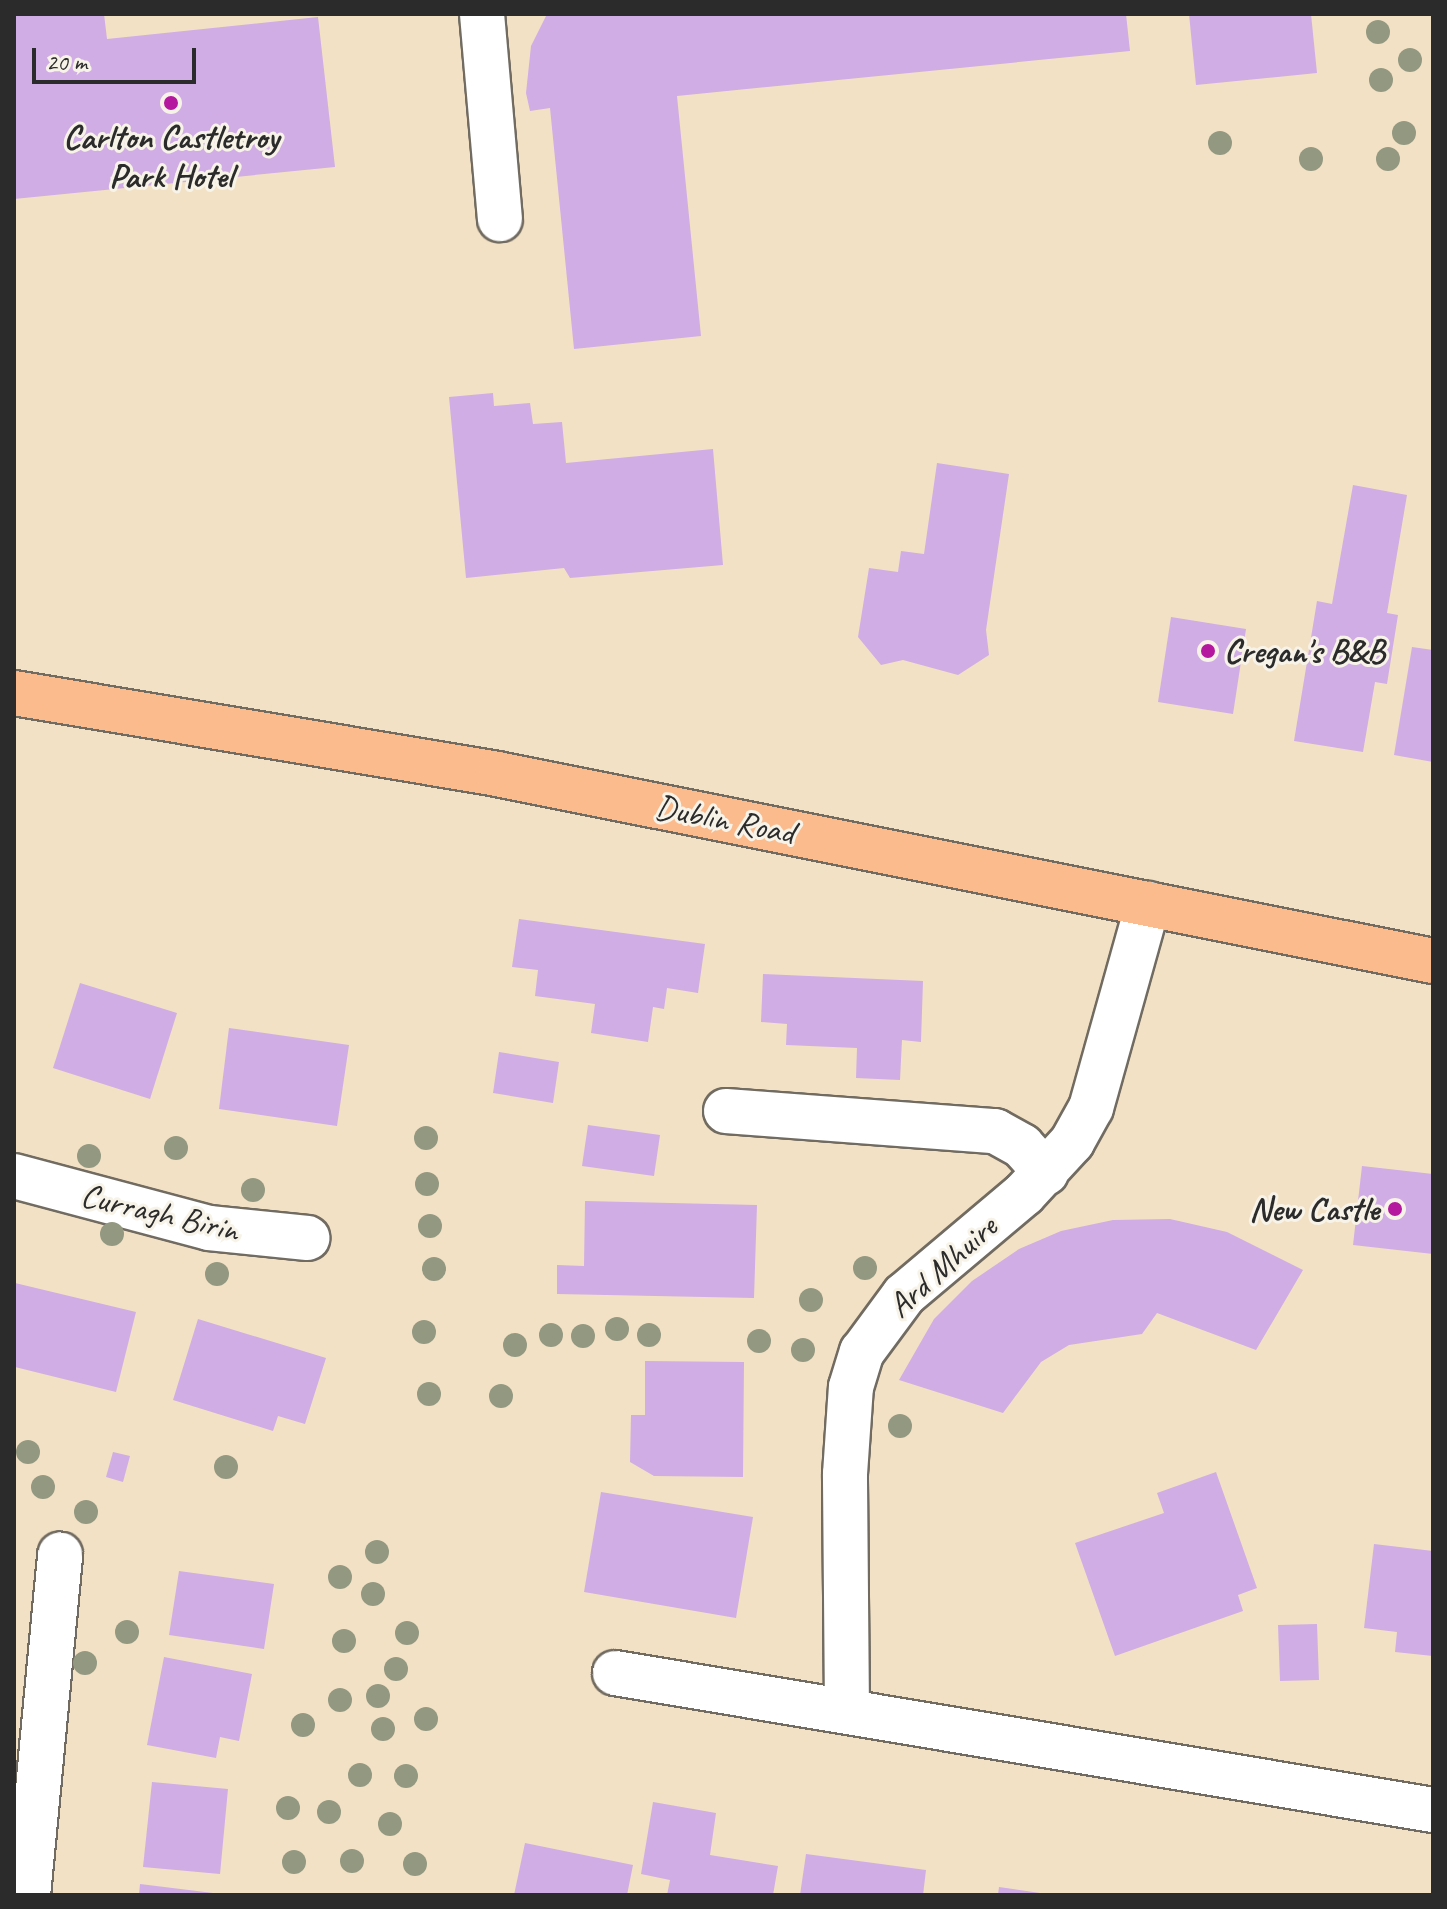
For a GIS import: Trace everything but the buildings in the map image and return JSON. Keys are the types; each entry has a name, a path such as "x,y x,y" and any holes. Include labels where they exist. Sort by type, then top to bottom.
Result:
{"main road":[{"name":"Dublin Road","path":"14,693 497,774 1433,961"}],"street":[{"path":"482,14 500,219"},
{"name":"Ard Mhuire","path":"847,1710 845,1474 851,1387 862,1352 904,1295 1046,1173 1091,1108 1148,904"},
{"path":"726,1111 995,1131 1022,1146 1046,1173"},
{"name":"Curragh Birin","path":"14,1176 209,1228 307,1238"},
{"path":"28,1895 60,1554"},
{"path":"615,1673 1433,1810"}],"place":[{"name":"Carlton Castletroy Park Hotel","path":"171,103"},
{"name":"Cregan's B&B","path":"1208,651"},
{"name":"New Castle","path":"1395,1209"}]}
